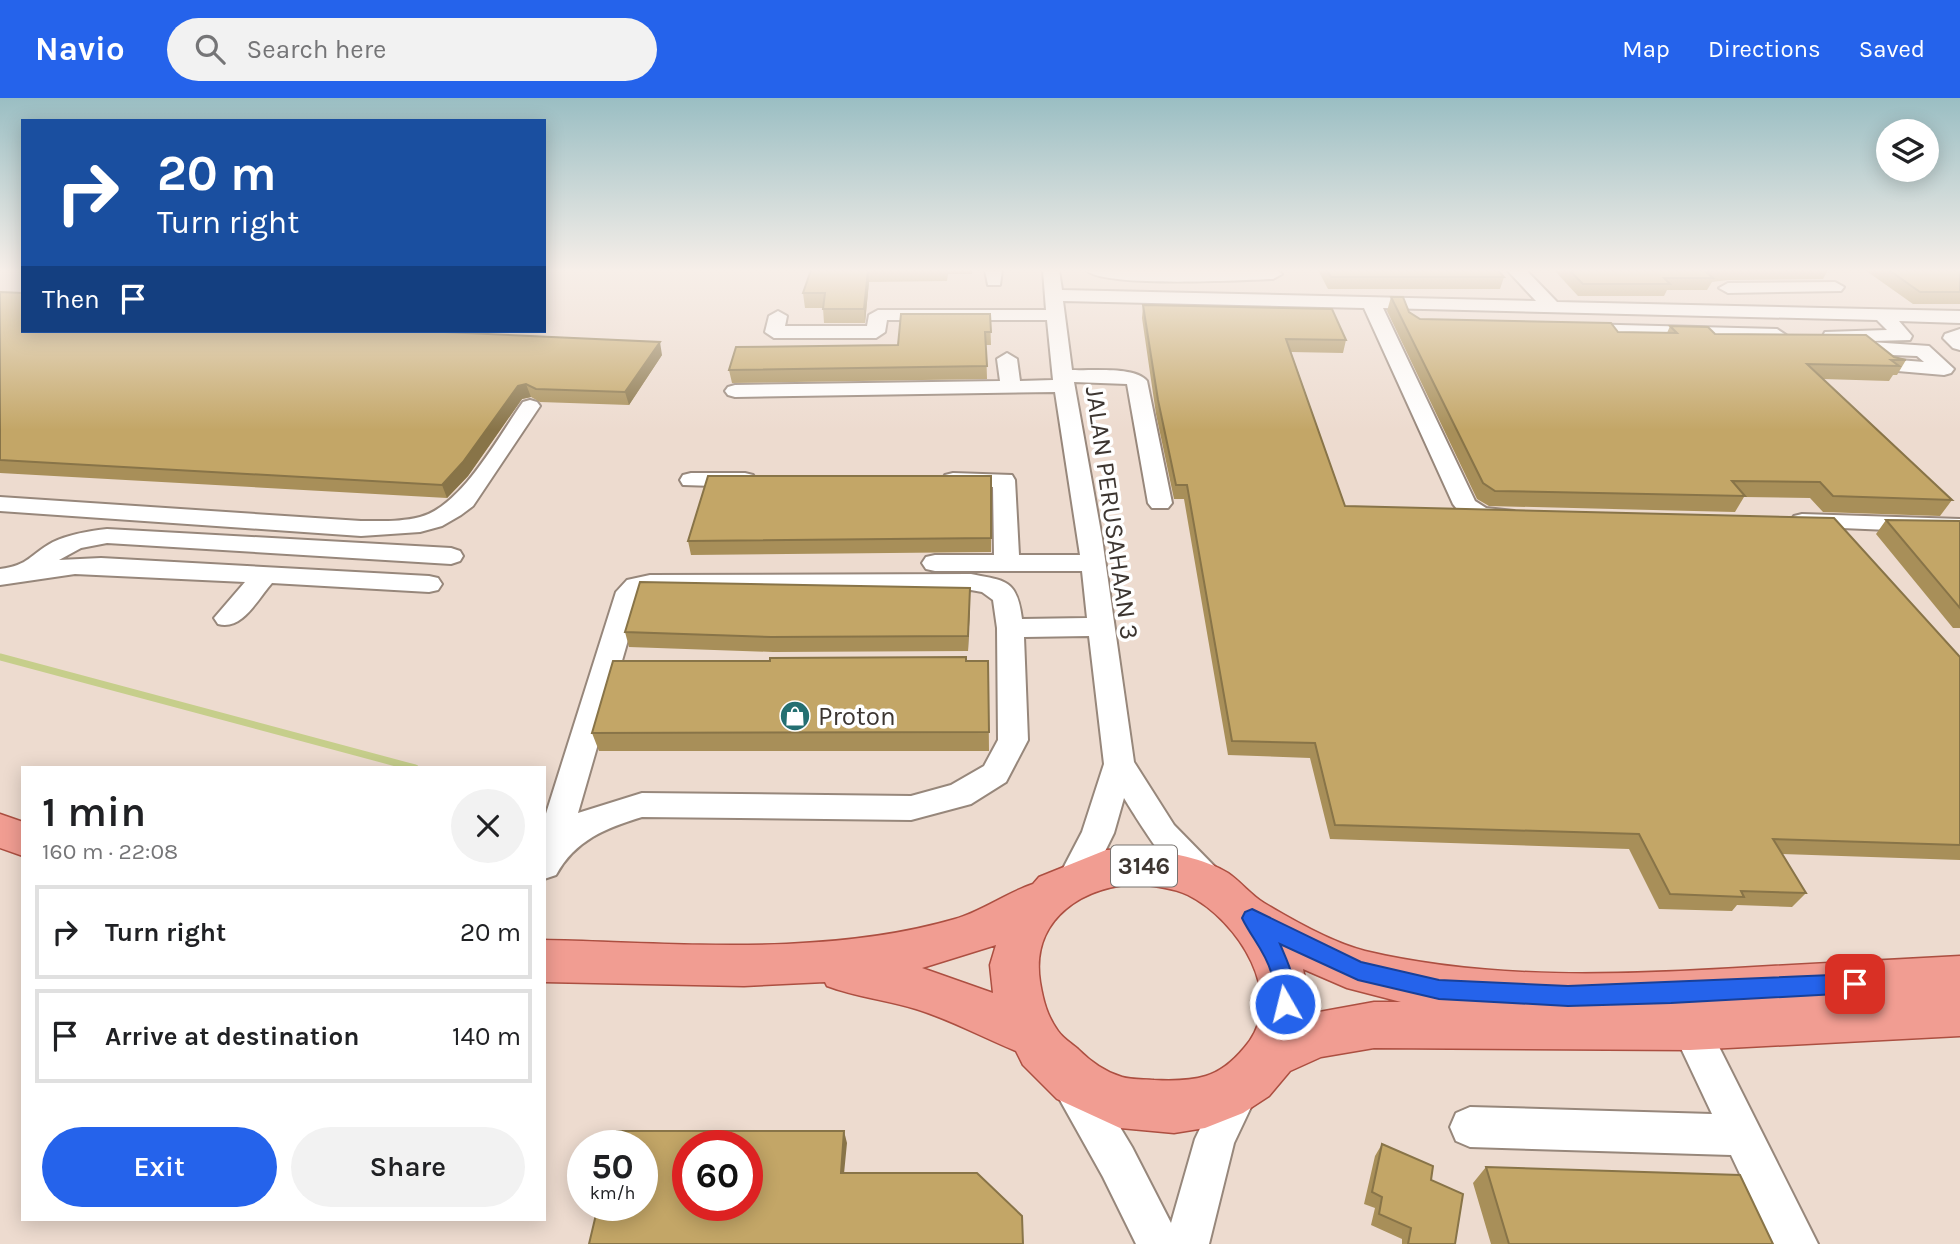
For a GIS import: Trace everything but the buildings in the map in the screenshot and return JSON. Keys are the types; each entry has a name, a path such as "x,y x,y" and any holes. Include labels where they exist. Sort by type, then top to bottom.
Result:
{"main road":[{"path":"0,831 21,838"},
{"name":"3146","path":"546,961 803,964 883,955 943,943 999,923 1061,888 1107,868 1142,866 1178,872 1213,887 1252,918 1297,943 1358,971 1439,989 1568,996 1658,994 1960,978"},
{"name":"3146","path":"1061,888 1025,924 1014,958 1014,995 1028,1032 1044,1055 1065,1075 1106,1099 1154,1109 1201,1105 1318,1034 1374,1025 1690,1027 1960,1013"},
{"name":"3146","path":"1252,918 1270,944 1282,973 1285,1004 1280,1035 1256,1070"},
{"name":"3146","path":"803,964 884,977 942,995 1028,1032"}],"street":[{"path":"776,323 774,332 876,332 877,323"},
{"name":"JALAN PERUSAHAAN 3","path":"1058,323 1119,764"},
{"path":"1381,323 1465,504 1472,512 1484,516 1526,517"},
{"path":"1647,323 1654,331"},
{"path":"1694,323 1703,333"},
{"path":"1819,336 1865,343 1903,336 1890,323"},
{"path":"1562,329 1793,335"},
{"path":"1960,335 1952,338 1960,344"},
{"path":"1007,359 1011,386"},
{"path":"735,391 1011,386 1131,378 1137,381 1160,503"},
{"path":"0,503 391,528 413,526 435,521 465,502 530,406"},
{"path":"691,480 773,480"},
{"path":"936,480 1004,480 1007,563"},
{"path":"1777,521 1960,526"},
{"path":"28,573 58,548 88,538 107,536 451,556"},
{"path":"227,618 269,546"},
{"path":"699,564 1093,563"},
{"path":"0,577 75,566 101,566 429,584"},
{"path":"971,582 989,586 1006,596 1010,628 997,663 1013,740 995,774 960,795 911,808 642,805 600,818 575,830 548,856 629,592 636,586 650,583 971,582"},
{"path":"1010,628 1100,627"},
{"path":"607,665 634,665"},
{"path":"1119,764 1163,834 1213,887"},
{"path":"1061,888 1098,832 1119,764"},
{"path":"1690,1027 1796,1244"},
{"path":"1186,1244 1215,1139 1256,1070"},
{"path":"1065,1075 1099,1128 1135,1193 1158,1244"},
{"path":"1470,1127 1743,1135"}],"waterway":[{"path":"0,657 408,766"}],"place":[{"name":"Proton","path":"795,716"}],"route":[{"path":"1285,1004 1282,973 1270,944 1252,918 1297,943 1358,971 1439,989 1568,996 1671,994 1855,984"}]}
